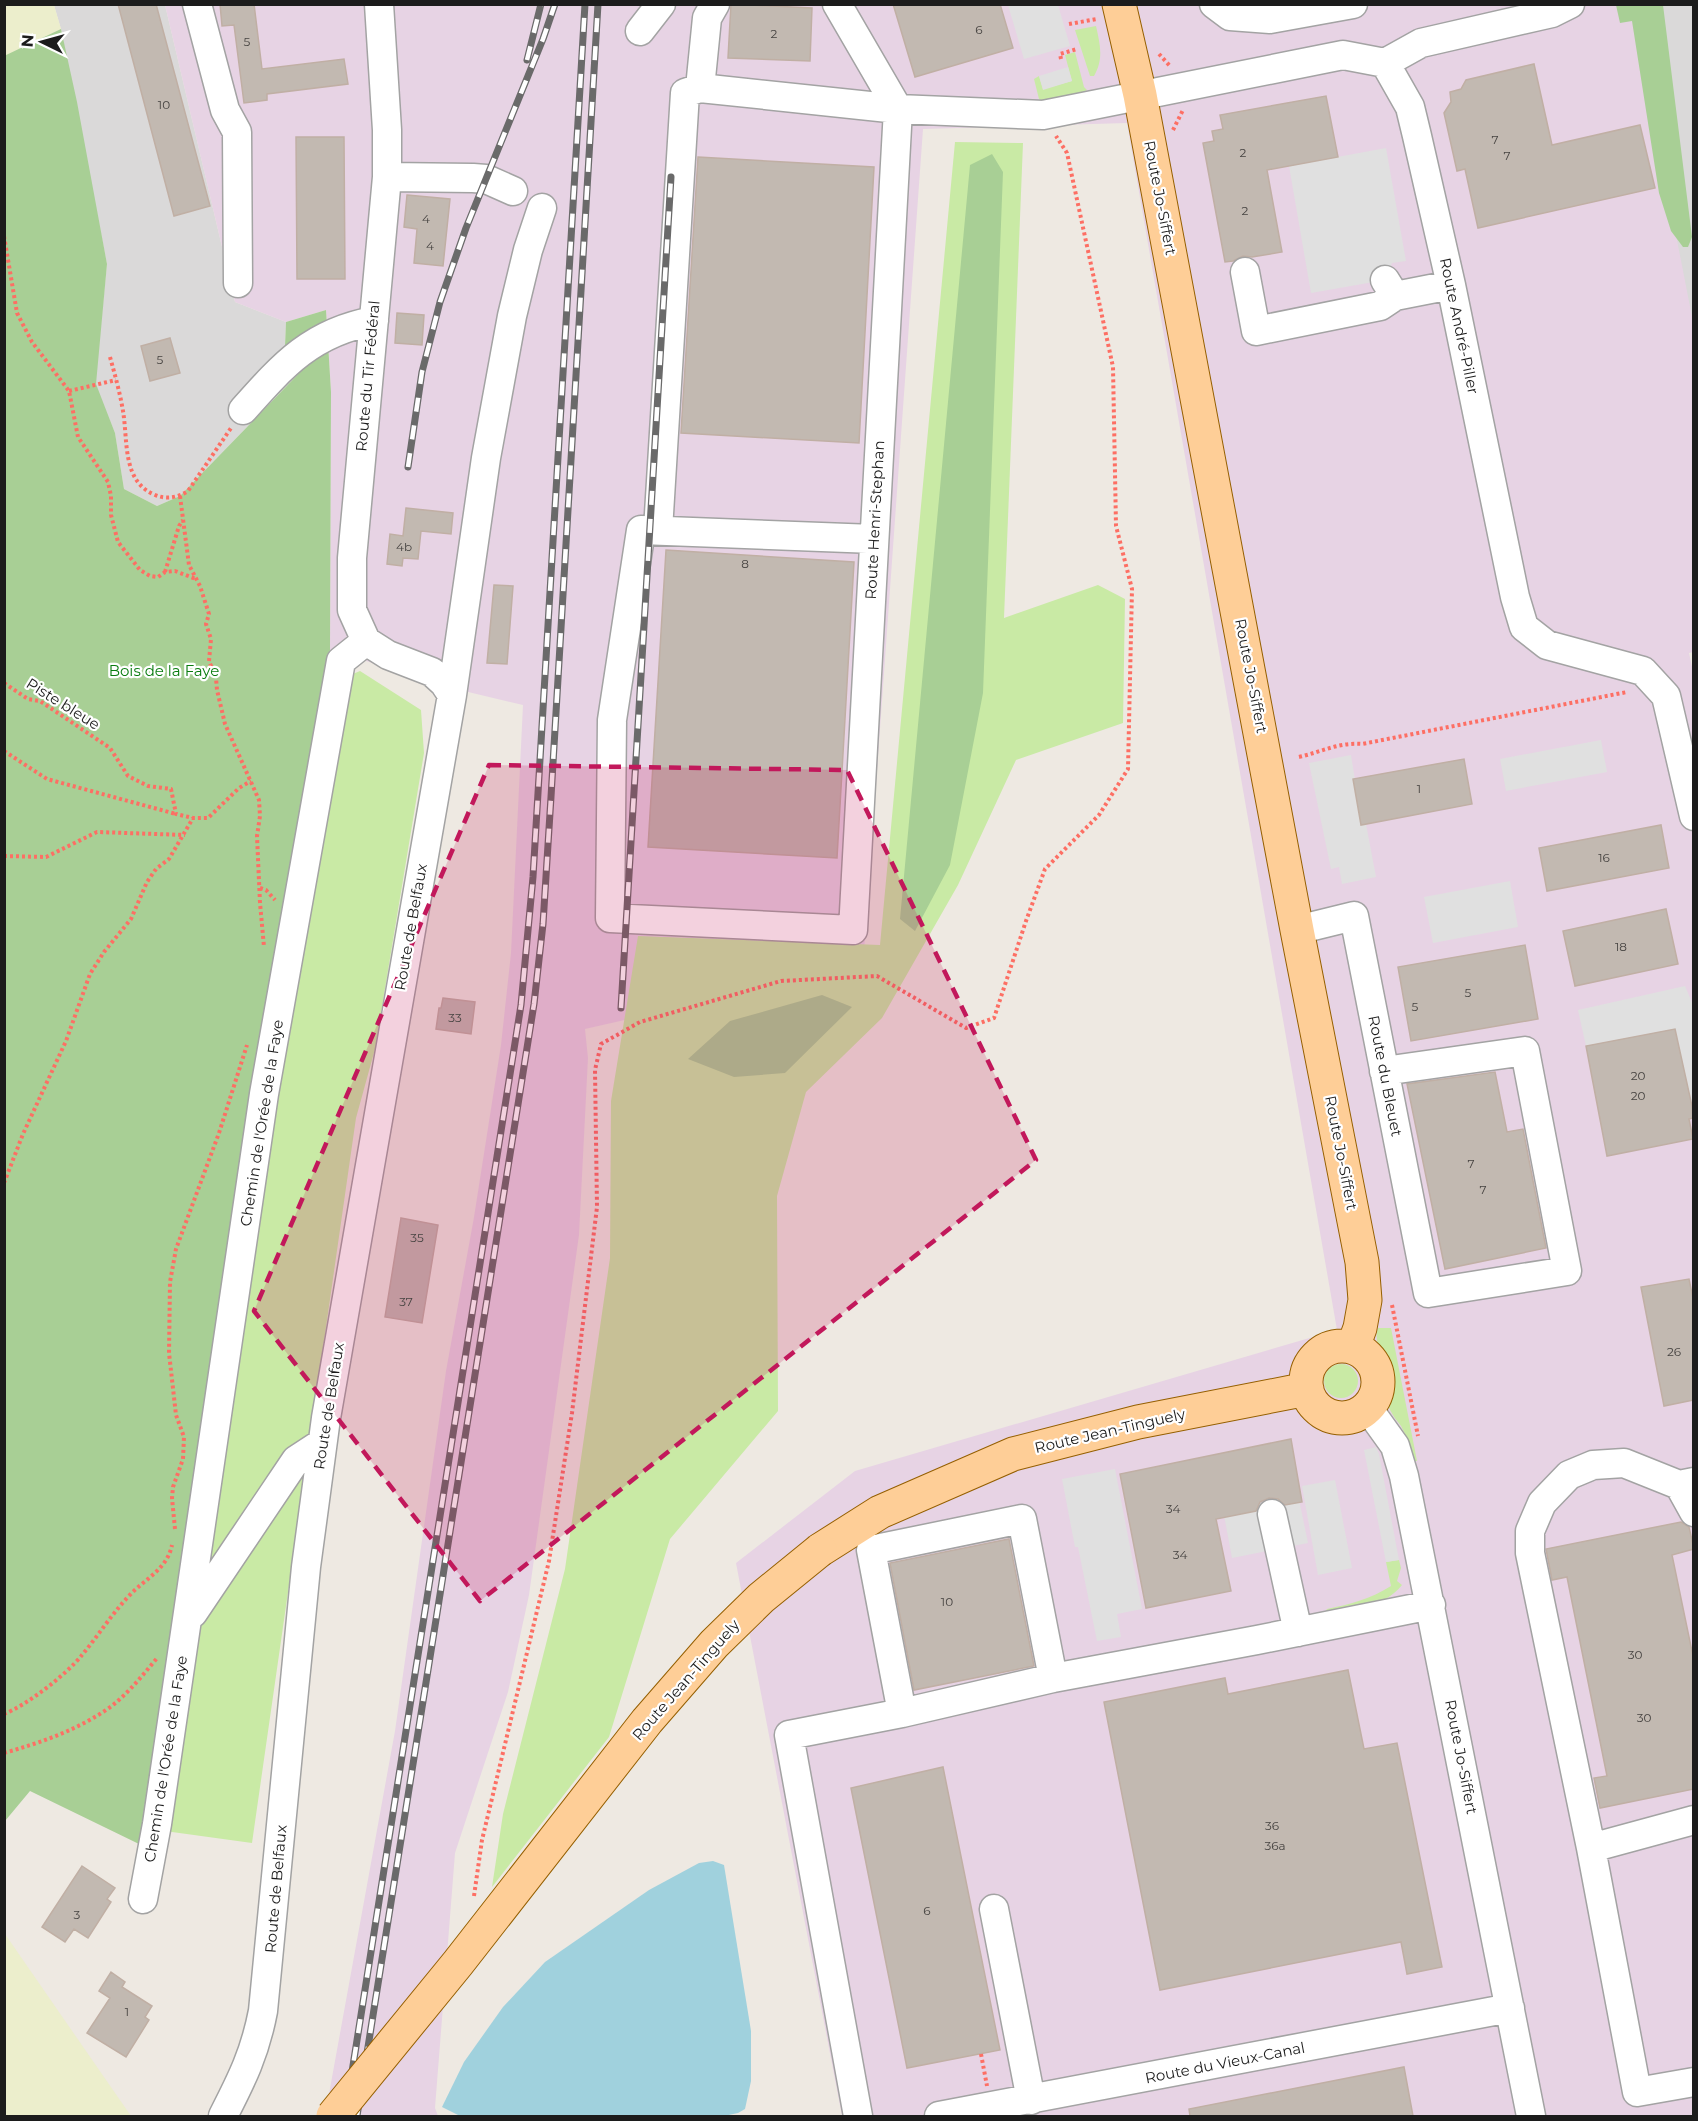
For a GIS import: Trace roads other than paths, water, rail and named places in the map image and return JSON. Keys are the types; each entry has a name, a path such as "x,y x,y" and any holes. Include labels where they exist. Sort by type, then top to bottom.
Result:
{"main road":[{"name":"Route Jo-Siffert","path":"1119,4 1140,95 1297,930 1362,1262 1365,1300 1360,1328 1353,1347"},
{"path":"1353,1347 1373,1362 1378,1386 1367,1407 1351,1416 1333,1416 1322,1411 1313,1402 1307,1389 1306,1378 1317,1355 1328,1348 1353,1347"},
{"name":"Route Jean-Tinguely","path":"333,2116 458,1964 647,1721 714,1644 761,1598 820,1550 880,1512 1013,1454 1138,1422 1307,1389"}],"street":[{"path":"197,4 225,110 237,132 238,283"},
{"name":"Route du Tir Fédéral","path":"366,641 352,610 352,558 387,177 379,4"},
{"path":"640,31 661,4"},
{"path":"700,88 707,18 715,4"},
{"path":"837,4 898,109"},
{"path":"1214,4 1230,16 1353,4"},
{"path":"874,539 658,530 685,93 700,88 898,109 1043,115 1343,55 1385,63 1421,43 1498,14 1552,13 1570,4"},
{"name":"Route André-Piller","path":"1385,63 1410,107 1451,285 1515,597 1524,627 1547,645 1642,671 1666,696 1686,746 1694,816"},
{"name":"Route Henri-Stephan","path":"658,530 641,530 612,720 610,918 853,930 898,109"},
{"path":"387,177 473,177 486,179 513,191"},
{"name":"Route de Belfaux","path":"223,2116 244,2075 257,2042 263,2011 306,1567 322,1443 371,1150 452,695 486,458 512,316 528,250 542,208"},
{"path":"1245,272 1256,331 1380,306 1390,288 1451,285"},
{"path":"243,410 284,365 309,346 338,330 374,321"},
{"path":"366,641 388,655 432,672 444,683 452,695"},
{"name":"Chemin de l'Orée de la Faye","path":"143,1899 157,1824 188,1620 264,1094 341,661 366,641"},
{"name":"Route du Bleuet","path":"1297,930 1354,916 1384,1071 1428,1293 1567,1271 1525,1051 1384,1071"},
{"name":"Route Jo-Siffert","path":"1367,1407 1395,1446 1404,1476 1531,2116"},
{"name":"Chemin de l'Orée de la Faye","path":"188,1620 296,1460 322,1443"},
{"path":"1694,1512 1686,1483 1624,1463 1593,1465 1569,1475 1542,1503 1530,1531 1530,1553 1591,1848 1637,2092 1694,2082"},
{"path":"1272,1514 1298,1632"},
{"path":"902,1713 871,1550 1022,1519 1053,1678"},
{"path":"858,2116 789,1735 902,1713 1053,1678 1431,1605"},
{"path":"1591,1848 1694,1820"},
{"path":"994,1909 1031,2100"},
{"name":"Route du Vieux-Canal","path":"939,2116 1510,2008"}],"water":[{"path":"713,1861 724,1865 751,2031 751,2081 745,2109 724,2116 460,2116 442,2107 464,2062 503,2007 545,1962 649,1890 699,1863"}],"railway":[{"path":"527,60 541,4"},
{"path":"408,467 422,372 440,302 466,228 555,4"},
{"path":"345,2116 521,1005 533,877 585,4"},
{"path":"357,2116 534,1004 543,924 598,4"},
{"path":"621,1008 671,177"}],"park label":[{"name":"Bois de la Faye","path":"164,671"}]}
